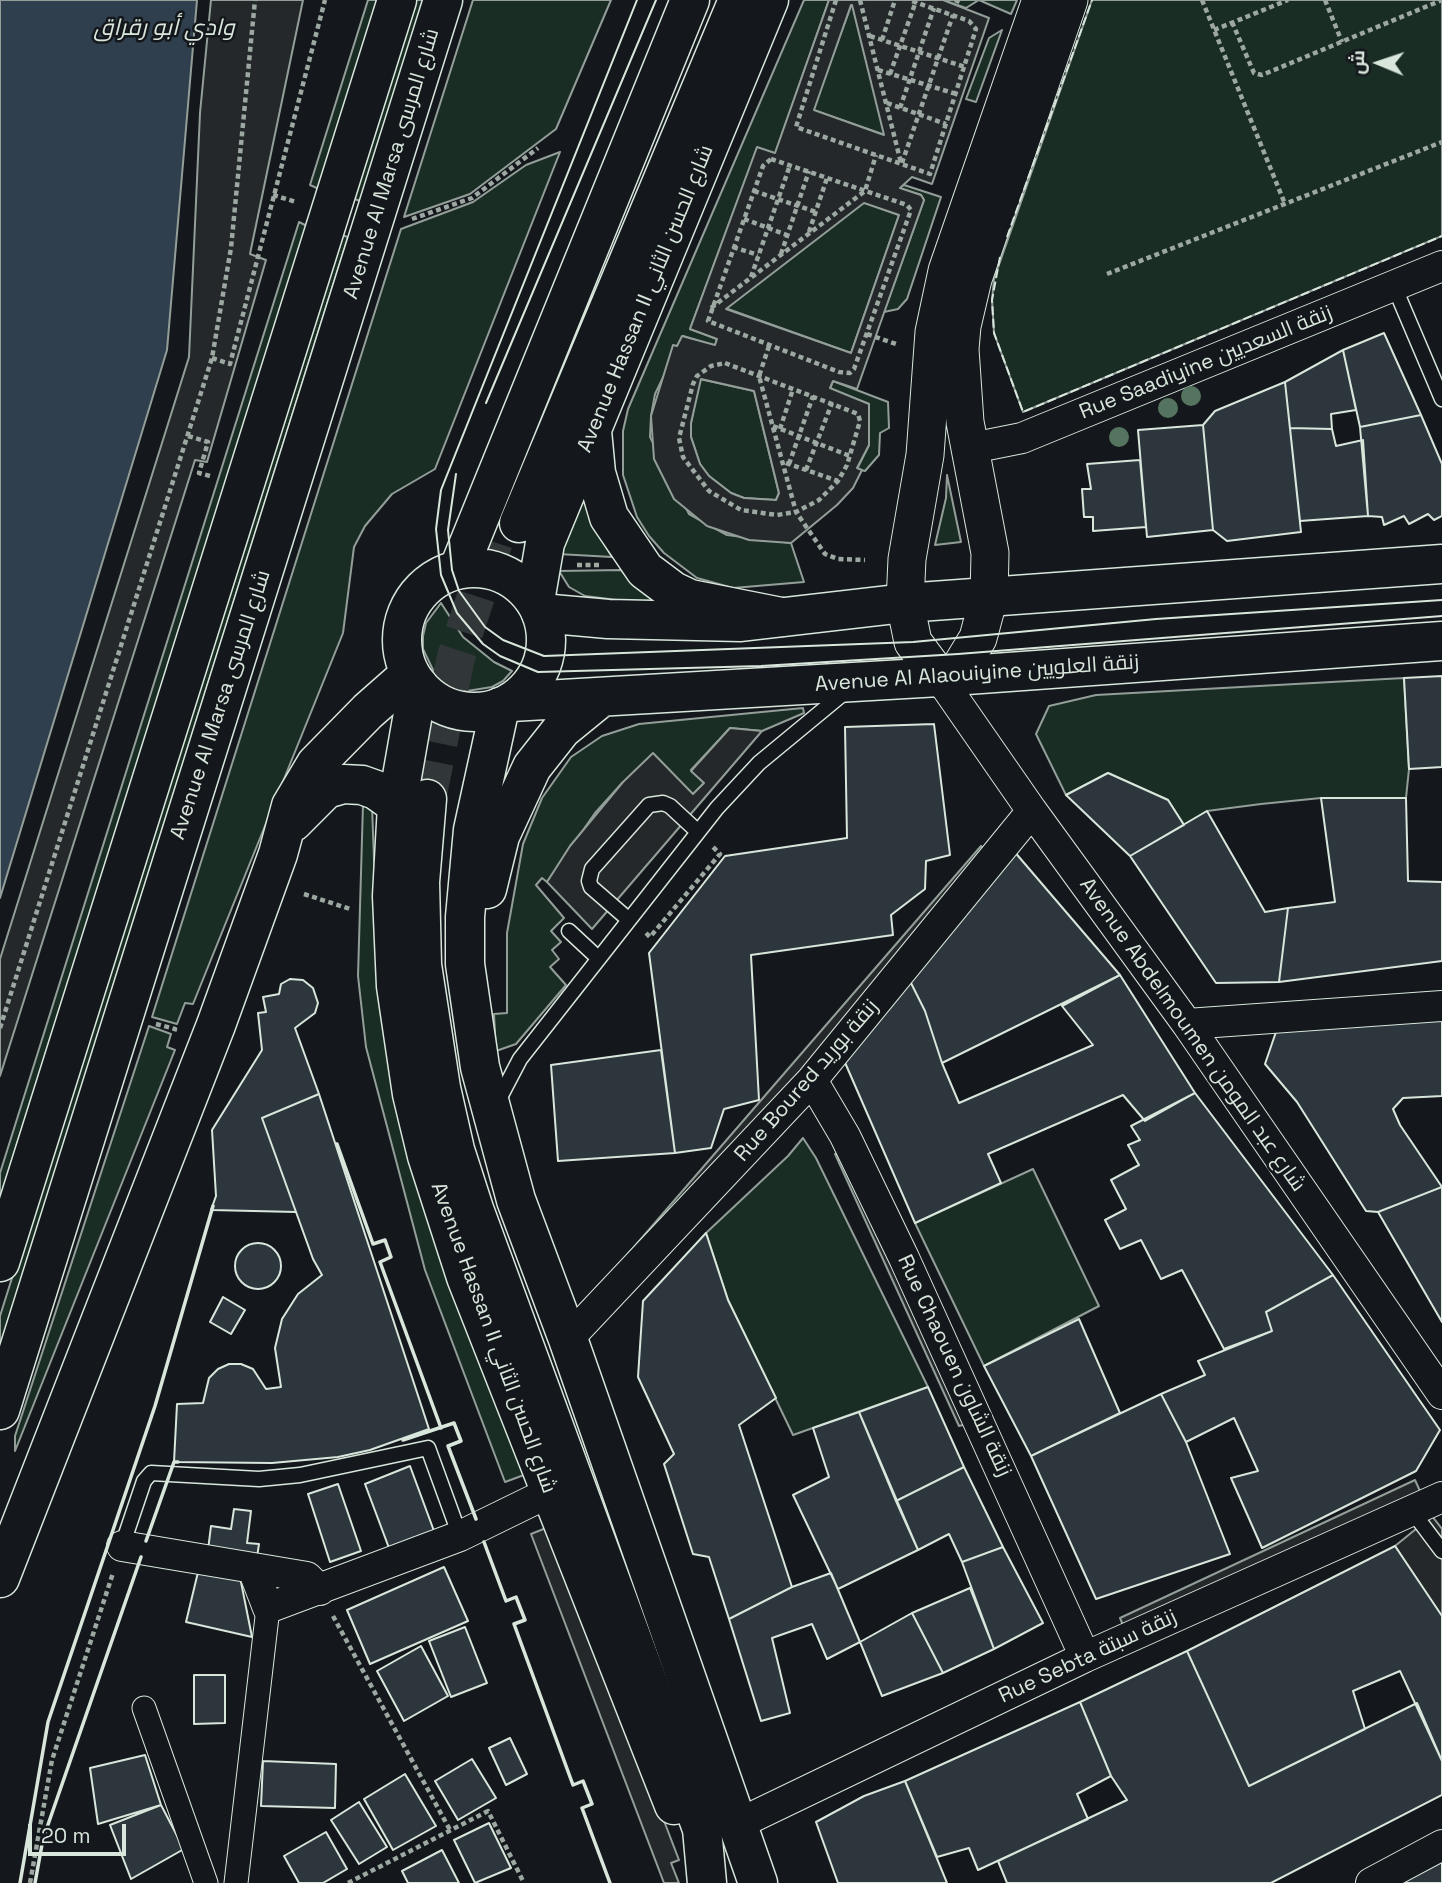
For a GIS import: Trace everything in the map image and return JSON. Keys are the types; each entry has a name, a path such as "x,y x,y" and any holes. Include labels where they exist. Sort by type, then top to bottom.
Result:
{"main road":[{"name":"Avenue Al Marsa شارع المرسى","path":"0,1262 397,0"},
{"name":"Avenue Al Marsa شارع المرسى","path":"0,1410 443,0"},
{"path":"459,568 690,0"},
{"path":"717,0 510,522 738,0"},
{"name":"Avenue Hassan II شارع الحسن الثاني","path":"538,606 545,543 769,0"},
{"path":"592,428 601,496 620,537 645,570 673,591 690,599 781,617"},
{"path":"538,606 597,619 720,622 905,603 1442,565"},
{"path":"459,568 493,571 523,588 538,606 545,641 541,664 527,689 505,705 470,711 456,709 429,696 414,680 402,637 414,600 441,575 459,568"},
{"name":"Avenue Al Alaouiyine زنقة العلويين","path":"505,705 1442,641"},
{"path":"0,1578 216,1025 291,806 316,764 368,711 414,680"},
{"name":"Avenue Hassan II شارع الحسن الثاني","path":"414,680 423,801 392,941 401,1031 427,1156 466,1277 706,1883"},
{"path":"480,1067 484,1026 481,948 484,910 500,836 514,800 546,747 571,721 600,698"},
{"path":"505,705 473,830 465,917 465,964 480,1067 516,1200 568,1339 758,1883"},
{"path":"284,831 326,789 343,784 362,785 423,801"},
{"path":"423,801 440,880 442,973 448,1031 467,1126 489,1199 705,1790 718,1811 738,1824"},
{"path":"423,801 420,882 422,965 441,1088 456,1150 474,1209 702,1829 706,1883"}],"street":[{"path":"1041,0 942,291 934,332 925,455 907,559 905,603 913,642 947,676 978,638 989,597 988,542 967,449 960,349 965,314 973,279 1069,0"},
{"name":"Rue Saadiyine زنقة السعديين","path":"967,449 1022,438 1442,266"},
{"name":"Avenue Abdelmoumen شارع عبد المومن","path":"947,676 1032,811 1187,1024 1442,1394"},
{"name":"Rue Boured زنقة بوريد","path":"568,1339 689,1215 812,1080 1032,811"},
{"path":"1187,1024 1442,1006"},
{"name":"Rue Chaouen زنقة الشاون","path":"812,1080 845,1136 898,1245 1085,1657"},
{"path":"268,1608 460,1536 552,1497"},
{"name":"Rue Sebta زنقة سبتة","path":"738,1824 1085,1657 1442,1497"},
{"path":"122,1546 307,1577 320,1590"},
{"path":"236,1883 268,1608 253,1570"},
{"path":"144,1708 206,1883"},
{"path":"1371,1883 1442,1845"}],"lane":[{"path":"1394,286 1442,399"},
{"path":"493,1115 520,1059 697,831 759,763 859,681"},
{"path":"629,920 591,887 589,881 592,869 649,805 663,803 670,806 697,831"},
{"path":"569,931 598,958"},
{"path":"122,1546 144,1481 151,1473 259,1479 300,1475 428,1448 460,1536"},
{"path":"1412,1511 1442,1551"}],"path":[{"path":"0,1028 212,358 231,248 255,0"},
{"path":"212,358 230,364 325,0"},
{"path":"836,0 796,127 933,175 975,29 969,21 909,0"},
{"path":"860,0 902,164"},
{"path":"882,40 895,0"},
{"path":"955,0 962,2"},
{"path":"1202,0 1285,204"},
{"path":"1214,30 1288,0"},
{"path":"1325,0 1342,42"},
{"path":"1232,22 1258,75 1442,0"},
{"path":"890,74 916,1"},
{"path":"900,108 934,8"},
{"path":"902,164 953,15"},
{"path":"869,36 965,67"},
{"path":"878,69 956,94"},
{"path":"886,103 946,124"},
{"path":"1107,274 1442,142"},
{"path":"410,219 472,198 538,148"},
{"path":"711,308 865,191 876,155"},
{"path":"771,159 827,178 907,205 911,211 854,369 845,373 710,323 708,319 766,162 771,159"},
{"path":"751,278 790,165"},
{"path":"781,254 809,172"},
{"path":"809,233 827,178"},
{"path":"754,191 816,212"},
{"path":"273,195 299,202"},
{"path":"744,219 787,235"},
{"path":"733,247 758,255"},
{"path":"867,334 891,343"},
{"path":"769,346 759,376 796,512 825,554 838,559 865,560"},
{"path":"720,363 759,376 856,412 860,418 850,456 838,481 820,500 796,512 758,514 723,502 709,491 681,451 679,439 697,376 720,363"},
{"path":"780,429 793,389"},
{"path":"789,464 813,396"},
{"path":"806,470 832,403"},
{"path":"772,426 850,456"},
{"path":"188,436 208,442 199,472 215,477"},
{"path":"782,462 838,481"},
{"path":"566,565 613,565"},
{"path":"304,894 351,909"},
{"path":"30,1883 52,1759 122,1546"},
{"path":"320,1590 450,1830"},
{"path":"348,1883 488,1811 524,1883"}],"green space":[{"path":"368,0 378,0 319,189 310,185"},
{"path":"414,0 425,0 360,201 352,198"},
{"path":"473,0 611,0 556,129 470,194 404,217"},
{"path":"804,0 829,0 775,154 757,148 690,329 717,339 715,346 683,336 655,394 651,416 650,437 689,514 727,535 791,543 804,582 733,588 697,578 664,553 649,536 637,517 623,475 623,431 628,409"},
{"path":"943,0 979,0 966,8"},
{"path":"979,0 1017,0 1011,14"},
{"path":"1092,0 1442,0 1442,236 1023,412 994,333 994,279"},
{"path":"852,3 885,135 813,110"},
{"path":"1002,30 976,102 966,99 989,38"},
{"path":"560,152 435,469 392,494 365,526 354,547 343,633 193,1004 185,1003 177,1024 152,1017 401,229 473,202 526,165"},
{"path":"904,185 941,197 907,299 898,309 884,312 924,200 921,195 899,188"},
{"path":"864,202 899,215 851,353 725,308"},
{"path":"299,222 307,226 0,1198 0,1173"},
{"path":"341,235 348,237 0,1347 0,1316"},
{"path":"700,379 754,391 779,493 776,500 744,498 731,493 709,476 700,464 691,437 691,423"},
{"path":"833,381 888,402 889,428 880,433 879,455 865,471 857,469 869,445 869,404 830,389"},
{"path":"947,475 961,542 935,545 946,498"},
{"path":"585,484 592,523 612,557 558,554"},
{"path":"621,570 629,580 673,607 585,596 569,587 559,571"},
{"path":"441,603 463,637 494,662 512,671 503,681 492,687 467,691 443,681 434,672 423,649 423,636 426,623"},
{"path":"1404,678 1409,769 1406,798 1321,798 1261,804 1207,811 1184,825 1168,800 1108,773 1066,795 1036,734 1049,706 1096,695"},
{"path":"803,708 804,713 762,731 730,728 691,770 704,783 693,794 623,782 595,813 547,882 542,878 536,885 564,918 551,931 561,942 552,950 559,959 550,967 566,985 516,1044 496,1051 494,1014 507,1013 507,933 523,844 542,798 571,757 602,736 639,724"},
{"path":"363,804 372,807 378,961 524,1475 505,1482 425,1270 366,1047 358,976"},
{"path":"149,1026 171,1034 167,1047 175,1050 15,1451 15,1436"},
{"path":"803,1138 816,1158 928,1387 793,1435 728,1300 706,1233 788,1156"},
{"path":"1033,1169 1099,1306 984,1366 915,1223"}],"shaded area":[{"path":"211,0 303,0 250,254 266,260 207,462 195,460 0,1076 0,959 189,357 200,113"},
{"path":"829,0 943,0 989,18 932,184 912,177 900,188 921,195 924,200 857,389 833,381 830,388 869,404 869,445 857,468 862,470 853,488 837,505 791,543 749,540 707,526 674,499 654,459 651,416 673,345 677,346 682,336 715,345 717,339 690,329 757,147 775,153","holes":["852,5 884,135 814,110","864,203 899,215 851,353 726,309","701,379 754,391 779,493 776,500 744,498 731,493 709,476 700,464 691,437 691,423"]},
{"path":"730,728 762,731 592,929 547,882 570,846 623,782 653,753 693,794 704,783 691,771"},
{"path":"981,846 988,853 617,1284 608,1277"},
{"path":"845,1151 971,1423 959,1426 835,1154"},
{"path":"1415,1480 1420,1491 1125,1630 1120,1618"},
{"path":"1432,1516 1442,1529 1442,1617 1395,1546"},
{"path":"551,1526 679,1860 671,1863 679,1883 664,1883 531,1534"}],"water":[{"name":"وادي أبو رقراق","path":"0,0 197,0 167,350 0,898"}],"building":[{"path":"1384,333 1421,415 1360,427 1343,350"},
{"path":"1343,350 1356,410 1331,414 1332,429 1290,428 1285,382"},
{"path":"1285,382 1301,532 1227,541 1213,530 1203,425 1215,411"},
{"path":"1421,415 1442,464 1442,516 1434,520 1428,514 1409,524 1404,516 1384,525 1382,517 1368,516 1360,427"},
{"path":"1203,425 1213,530 1147,537 1138,430"},
{"path":"1290,428 1332,429 1336,446 1363,440 1368,516 1300,521"},
{"path":"1140,460 1146,527 1093,531 1093,517 1084,517 1082,489 1091,489 1087,464"},
{"path":"1442,676 1442,767 1409,769 1404,678"},
{"path":"934,724 950,855 926,861 925,889 891,915 893,935 751,955 759,1100 724,1109 711,1148 675,1153 649,953 725,856 847,838 845,727"},
{"path":"1108,773 1168,800 1184,825 1130,856 1066,795"},
{"path":"1321,798 1406,798 1408,881 1442,882 1442,961 1279,982 1288,908 1335,902"},
{"path":"1207,811 1265,912 1288,908 1279,982 1216,983 1130,856"},
{"path":"1013,850 1120,975 942,1063 925,1011 908,977"},
{"path":"1120,975 1195,1093 1145,1121 1123,1095 988,1154 1001,1183 915,1223 843,1058 908,977 925,1011 959,1103 1093,1045 1062,1006"},
{"path":"290,979 303,980 313,988 318,1003 315,1013 295,1028 319,1094 262,1118 296,1212 211,1210 216,1196 212,1130 262,1050 258,1013 266,1012 263,997 279,994 281,984"},
{"path":"1442,1018 1442,1096 1403,1098 1393,1109 1400,1125 1442,1187 1378,1212 1366,1211 1297,1102 1265,1064 1278,1026"},
{"path":"661,1050 675,1153 558,1161 551,1065"},
{"path":"1195,1093 1333,1275 1266,1312 1272,1331 1224,1349 1182,1270 1161,1279 1141,1240 1120,1249 1105,1220 1126,1209 1111,1180 1139,1165 1128,1145 1140,1140 1131,1126"},
{"path":"319,1094 429,1429 370,1450 338,1457 272,1463 174,1462 177,1404 203,1403 209,1378 218,1369 229,1364 241,1364 253,1369 266,1389 281,1387 275,1348 282,1319 298,1294 322,1275 313,1259 262,1118"},
{"path":"1442,1187 1442,1322 1378,1212"},
{"path":"706,1233 728,1300 776,1398 739,1425 792,1587 729,1619 709,1557 693,1554 664,1464 674,1454 638,1377 643,1301"},
{"path":"258,1243 274,1250 281,1266 274,1282 258,1289 242,1282 235,1266 242,1250"},
{"path":"1333,1275 1440,1430 1416,1471 1262,1548 1231,1478 1258,1471 1234,1418 1186,1442 1161,1394 1205,1375 1198,1361 1272,1331 1266,1312"},
{"path":"223,1297 245,1310 231,1334 210,1322"},
{"path":"1079,1319 1120,1413 1031,1456 984,1366"},
{"path":"928,1387 964,1467 896,1501 859,1412"},
{"path":"1161,1394 1186,1442 1230,1554 1096,1599 1031,1456"},
{"path":"859,1412 918,1550 838,1589 793,1495 829,1477 813,1428"},
{"path":"410,1466 434,1531 389,1548 365,1484"},
{"path":"964,1467 1003,1547 962,1562 949,1534 918,1550 896,1501"},
{"path":"338,1484 361,1551 330,1562 308,1494"},
{"path":"234,1509 251,1511 247,1543 259,1544 256,1564 207,1558 211,1526 231,1529"},
{"path":"1395,1546 1442,1616 1442,1761 1400,1671 1353,1691 1365,1729 1249,1786 1187,1651"},
{"path":"1003,1547 1043,1623 994,1649 962,1562"},
{"path":"444,1567 468,1621 370,1664 347,1610"},
{"path":"199,1568 240,1577 252,1637 186,1622"},
{"path":"831,1573 860,1642 827,1659 812,1624 772,1638 790,1713 761,1721 729,1619 792,1587"},
{"path":"970,1588 994,1649 943,1673 912,1613"},
{"path":"912,1613 943,1673 882,1696 860,1642"},
{"path":"465,1627 487,1683 451,1697 429,1641"},
{"path":"421,1646 448,1696 404,1721 377,1671"},
{"path":"1187,1651 1249,1786 1417,1703 1442,1761 1442,1795 1271,1883 1007,1883 998,1861 1127,1800 1111,1776 1080,1702"},
{"path":"194,1675 225,1675 225,1723 194,1724"},
{"path":"1080,1702 1111,1776 1077,1794 1088,1819 978,1870 969,1848 937,1857 905,1781"},
{"path":"510,1738 527,1774 506,1785 489,1748"},
{"path":"145,1755 161,1805 98,1824 90,1768"},
{"path":"472,1759 496,1798 458,1820 435,1781"},
{"path":"263,1761 336,1764 335,1808 261,1806"},
{"path":"405,1774 436,1826 393,1850 364,1799"},
{"path":"905,1781 947,1883 838,1883 816,1822 864,1796"},
{"path":"359,1802 387,1847 359,1864 331,1820"},
{"path":"161,1805 184,1849 131,1879 110,1825"},
{"path":"489,1823 511,1868 475,1883 454,1840"},
{"path":"326,1832 347,1869 323,1883 299,1883 284,1856"},
{"path":"442,1850 459,1883 408,1883 402,1871"},
{"path":"1442,1861 1442,1883 1399,1883"}],"tunnel":[{"path":"427,799 456,657 501,520"}],"tram line":[{"path":"637,0 441,490 436,529 441,575 457,613 483,644 500,656 538,672 761,666 958,654 1442,616"},
{"path":"486,403 656,0"},
{"path":"456,474 448,530 452,570 459,591 485,627 503,640 544,656 913,642 1156,619 1442,600"}],"fence":[{"path":"1007,237 1092,0"},
{"path":"1000,257 992,300 994,333 1023,412 1442,236"}],"wall":[{"path":"337,1144 373,1244 385,1240 391,1257 380,1262 441,1428"},
{"path":"20,1883 48,1722 155,1406 213,1206"},
{"path":"403,1440 454,1423 461,1441 448,1446 476,1519"},
{"path":"146,1541 174,1462 178,1462"},
{"path":"484,1542 506,1601 516,1597 525,1620 514,1624 573,1785 583,1781 592,1804 582,1808 610,1883"},
{"path":"35,1883 43,1839 141,1557"}]}
